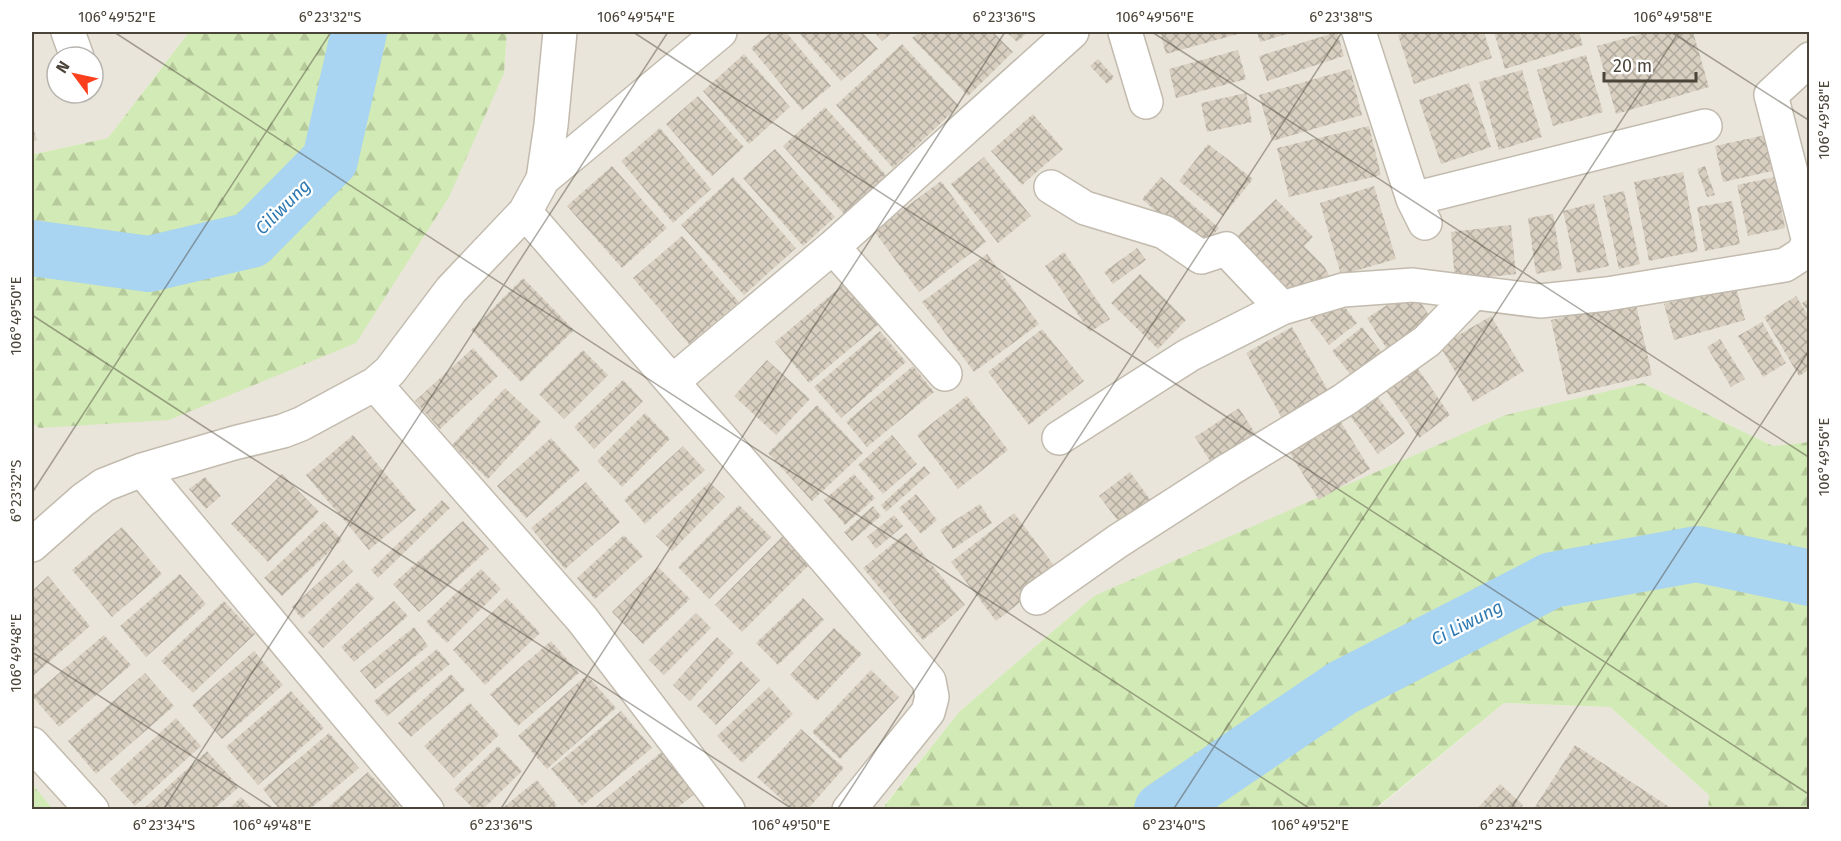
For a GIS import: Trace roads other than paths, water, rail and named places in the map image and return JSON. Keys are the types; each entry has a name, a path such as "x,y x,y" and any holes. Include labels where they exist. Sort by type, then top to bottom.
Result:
{"street":[{"path":"32,545 83,500 104,485 142,470 301,424 375,384 390,371 452,290 525,213 543,179 560,32"},
{"path":"543,179 720,32"},
{"path":"672,382 833,246 1072,32"},
{"path":"1125,32 1146,102"},
{"path":"1359,32 1419,211 1705,126"},
{"path":"1059,438 1189,355 1282,308 1343,290 1413,285 1540,300 1607,294 1785,265 1802,254 1809,242 1772,95 1809,59"},
{"path":"1051,187 1085,208 1164,232 1201,257 1226,249 1282,308"},
{"path":"525,213 929,681 932,697 928,712 849,810"},
{"path":"833,246 945,374"},
{"path":"1037,598 1146,523 1344,400 1427,341 1473,293"},
{"path":"375,384 582,619 728,810"},
{"path":"142,470 426,810"},
{"path":"32,744 92,810"}],"waterway":[{"name":"Ciliwung","path":"32,248 149,264 251,240 330,160 359,32"},
{"name":"Ci Liwung","path":"1162,810 1342,688 1552,580 1697,554 1810,578"}]}
